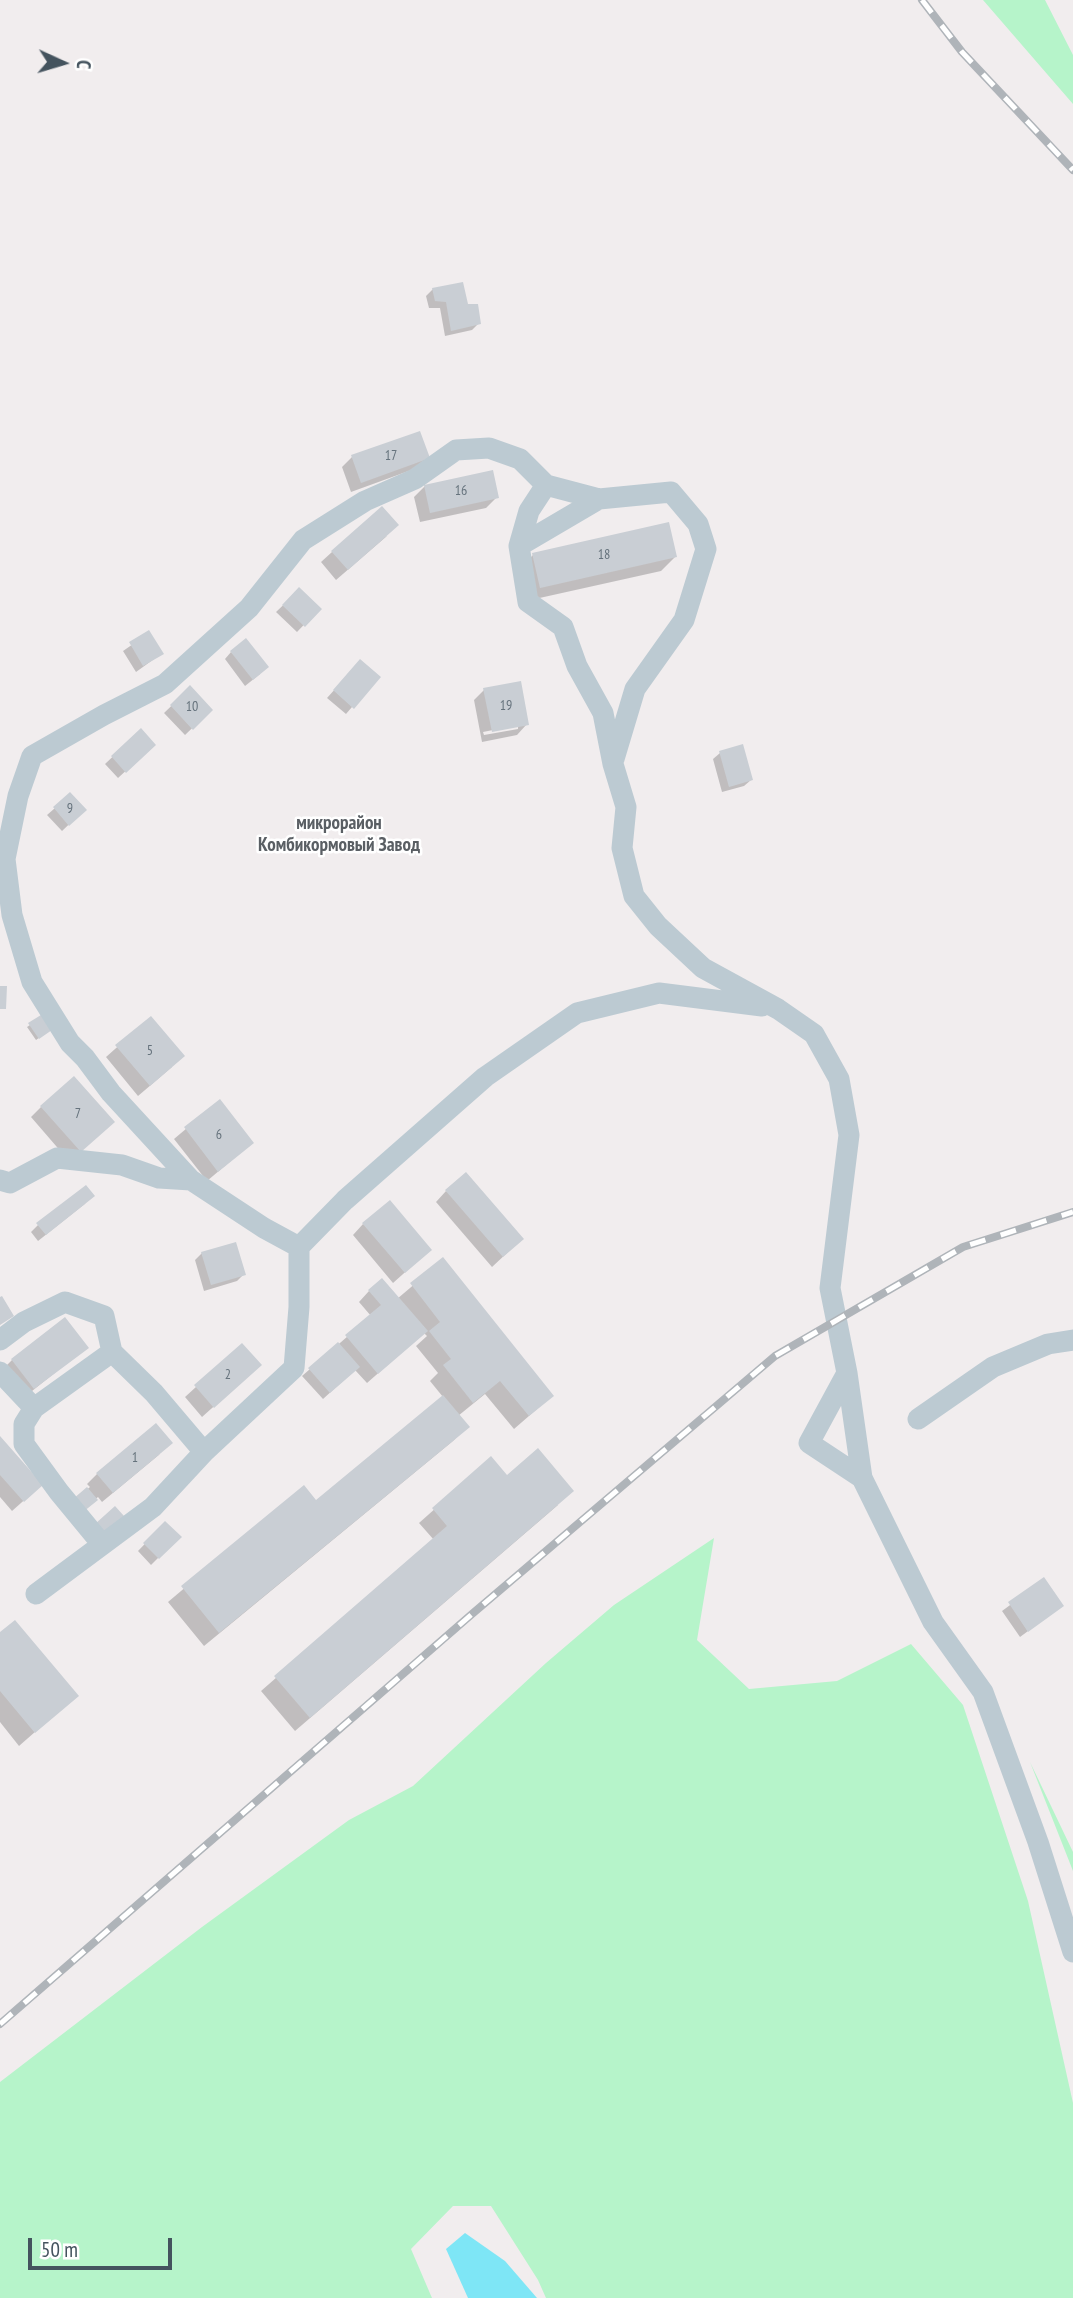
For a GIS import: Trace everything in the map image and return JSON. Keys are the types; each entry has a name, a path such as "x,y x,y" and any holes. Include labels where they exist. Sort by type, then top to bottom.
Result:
{"street":[{"path":"299,1247 264,1228 191,1180 70,1044 32,982 12,915 5,859 18,796 32,756 165,684 249,608 303,540 365,500 415,479 456,450 489,448 520,459 546,485 599,499 671,492 698,524 706,549 684,620 635,689 612,764"},
{"path":"546,485 529,512 519,546 528,602 563,627 576,667 603,713 612,764 626,807 622,848 634,896 658,926 703,968 778,1009 814,1034 839,1079 849,1135 830,1288 847,1373 862,1478 933,1622 984,1692 1038,1842 1073,1952"},
{"path":"519,546 599,499"},
{"path":"36,1594 101,1543 153,1507 204,1452 294,1368 299,1307 299,1247 345,1200 485,1077 577,1013 659,993 778,1009"},
{"path":"0,1180 10,1183 57,1158 122,1165 159,1178 191,1180"},
{"path":"0,1340 24,1322 65,1302 104,1316 111,1352 154,1393 204,1452"},
{"path":"918,1419 993,1367 1048,1344 1073,1340"},
{"path":"101,1543 24,1444 24,1424 34,1408 111,1352"},
{"path":"0,1372 34,1408"},
{"path":"847,1373 809,1443 862,1478"}],"green space":[{"path":"983,0 1045,0 1073,55 1073,104"},
{"path":"714,1538 697,1640 749,1689 837,1681 911,1644 963,1705 1028,1901 1073,2103 1073,2298 546,2298 538,2280 491,2206 453,2206 411,2249 432,2298 0,2298 0,2082 202,1927 349,1820 413,1786 546,1663 614,1605"},
{"path":"1030,1762 1073,1852 1073,1871"}],"water":[{"path":"465,2233 505,2261 537,2298 468,2298 446,2249"}],"building":[{"path":"463,282 468,304 478,304 481,324 451,331 446,302 435,301 432,288"},
{"path":"420,431 430,458 361,483 351,455"},
{"path":"493,470 499,498 430,513 424,485"},
{"path":"382,506 399,525 348,570 331,551"},
{"path":"669,522 677,557 540,588 532,553"},
{"path":"299,587 322,609 305,627 282,605"},
{"path":"149,630 164,654 143,666 129,642"},
{"path":"246,638 269,667 253,680 230,651"},
{"path":"360,659 381,677 354,709 333,690"},
{"path":"521,681 529,725 492,732 483,688"},
{"path":"190,685 213,710 193,730 170,705"},
{"path":"141,728 156,745 126,773 111,756"},
{"path":"743,744 753,780 729,787 719,751"},
{"path":"70,792 87,810 69,826 53,807"},
{"path":"0,986 7,986 6,1009 0,1009"},
{"path":"41,1015 52,1030 39,1039 28,1023"},
{"path":"151,1016 185,1056 150,1086 115,1045"},
{"path":"74,1076 115,1122 81,1152 40,1106"},
{"path":"220,1099 254,1143 218,1172 184,1127"},
{"path":"466,1172 524,1239 503,1257 445,1190"},
{"path":"86,1185 95,1196 46,1235 36,1223"},
{"path":"390,1200 432,1250 405,1273 362,1223"},
{"path":"236,1242 246,1275 211,1285 201,1252"},
{"path":"443,1257 554,1396 529,1416 500,1381 473,1403 443,1365 451,1359 429,1331 440,1322 410,1283"},
{"path":"382,1278 428,1331 378,1374 345,1335 381,1305 368,1290"},
{"path":"2,1296 14,1316 0,1325 0,1297"},
{"path":"65,1317 89,1348 34,1389 11,1359"},
{"path":"338,1342 360,1367 330,1393 308,1368"},
{"path":"242,1343 262,1365 214,1408 194,1385"},
{"path":"443,1395 470,1427 219,1633 181,1586 304,1485 316,1500"},
{"path":"156,1423 173,1443 113,1493 96,1473"},
{"path":"0,1436 43,1485 24,1502 0,1475"},
{"path":"538,1448 574,1491 310,1718 274,1676 447,1526 432,1508 491,1456 507,1475"},
{"path":"87,1487 98,1500 83,1512 73,1499"},
{"path":"115,1506 124,1516 104,1533 95,1524"},
{"path":"165,1521 182,1537 159,1559 143,1543"},
{"path":"1044,1577 1064,1606 1028,1632 1008,1602"},
{"path":"15,1620 79,1696 35,1733 0,1691 0,1632"}],"railway":[{"path":"922,0 962,52 1073,170"},
{"path":"0,2024 472,1614 775,1356 963,1247 1073,1212"}],"district":[{"name":"микрорайон Комбикормовый Завод","path":"339,835"}]}
